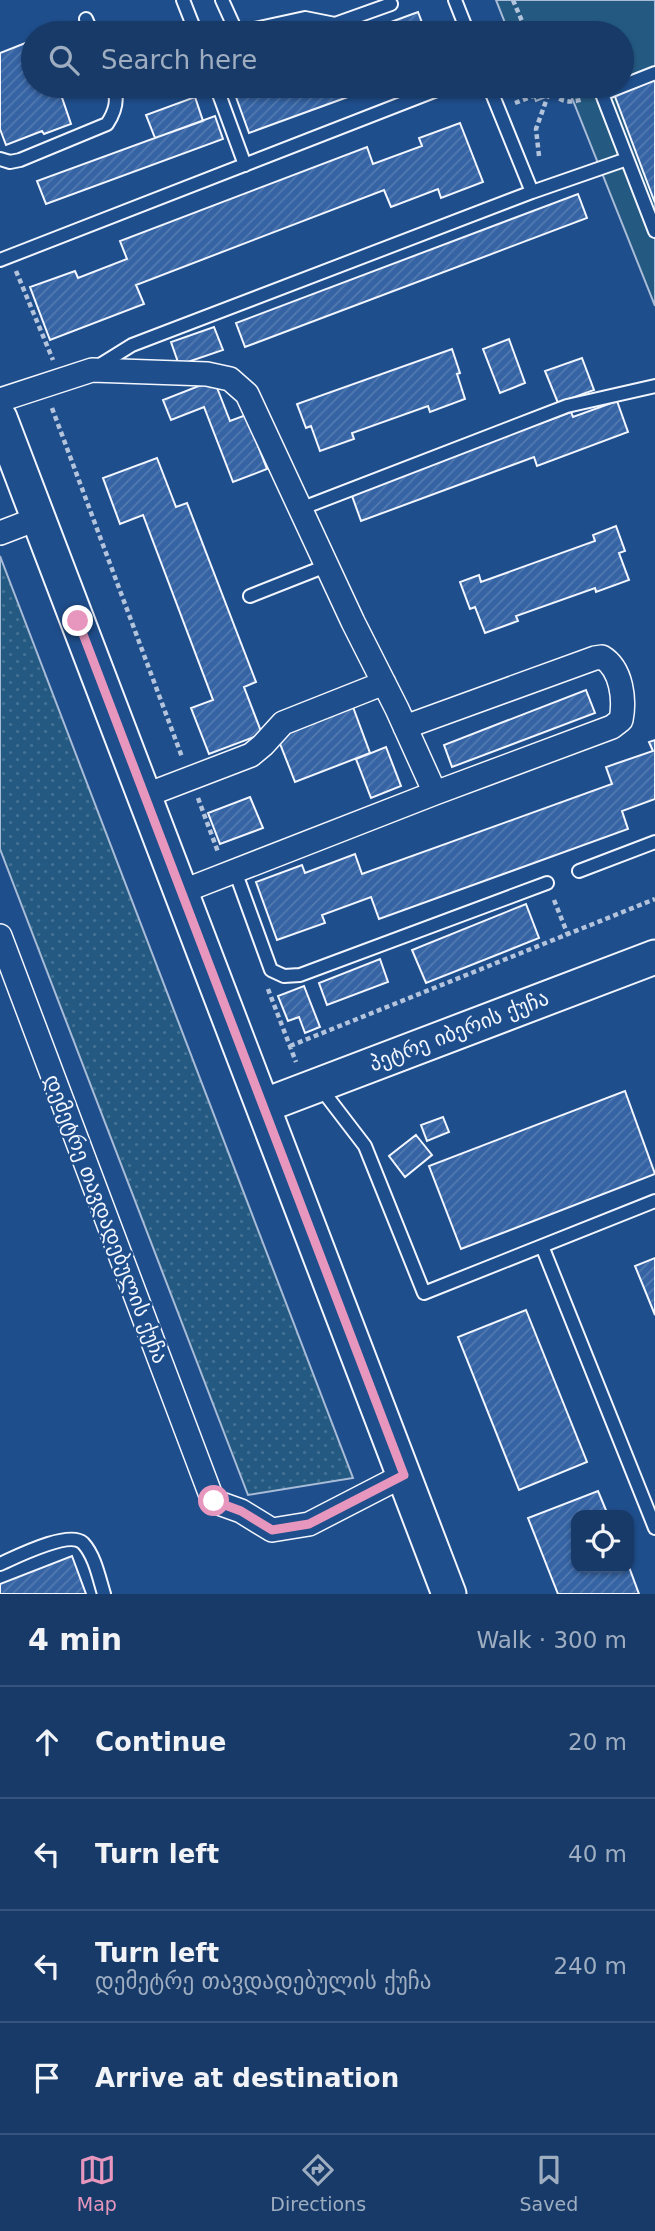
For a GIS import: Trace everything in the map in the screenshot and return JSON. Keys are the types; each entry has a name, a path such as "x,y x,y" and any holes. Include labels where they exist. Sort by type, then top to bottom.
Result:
{"main road":[{"path":"0,418 449,1594"},
{"name":"პეტრე იბერის ქუჩა","path":"263,1106 655,957"}],"street":[{"path":"0,400 92,370 207,374 230,379 247,394 435,793"},
{"path":"0,534 38,518"},
{"path":"181,892 612,727 621,720 624,697 612,667 602,657 588,659 405,727"},
{"path":"144,796 251,755 264,745 283,723 384,682"},
{"name":"დემეტრე თავდადებულის ქუჩა","path":"0,936 214,1501 241,1511 272,1530 309,1524 404,1475"}],"lane":[{"path":"183,0 191,21"},
{"path":"222,0 232,21"},
{"path":"455,0 463,21"},
{"path":"343,21 391,4"},
{"path":"291,21 305,18 320,21"},
{"path":"634,81 655,73"},
{"path":"0,159 10,162 20,160 107,124 115,111 117,98"},
{"path":"221,98 246,164"},
{"path":"5,259 416,98"},
{"path":"494,98 532,192"},
{"path":"604,98 655,231"},
{"path":"92,370 132,345 532,192 627,159"},
{"path":"300,509 567,406 655,386"},
{"path":"250,596 326,566"},
{"path":"579,871 655,842"},
{"path":"231,873 271,970 284,976 300,975 547,883"},
{"path":"312,1087 365,1146 424,1293 655,1201"},
{"path":"542,1246 655,1528"},
{"path":"0,1564 71,1538 80,1541 89,1552 104,1594"}],"path":[{"path":"513,0 522,21"},
{"path":"499,110 526,98"},
{"path":"545,188 536,129 546,98"},
{"path":"559,98 569,103 587,98"},
{"path":"5,259 53,360 44,385 190,778 231,873"},
{"path":"547,883 568,934"},
{"path":"290,1046 655,900"},
{"path":"267,985 290,1046 312,1087"}],"shaded area":[{"path":"496,0 655,0 655,306 572,98 634,98 634,21 504,21"},
{"path":"0,556 353,1478 248,1495 0,849"}],"building":[{"path":"418,12 421,21 394,21"},
{"path":"21,45 21,98 62,98 71,124 44,134 42,131 6,145 0,129 0,53"},
{"path":"655,79 655,203 616,98 634,98 634,87"},
{"path":"195,98 203,121 155,138 146,115"},
{"path":"236,98 345,98 249,133"},
{"path":"215,116 223,139 46,204 37,181"},
{"path":"460,123 483,182 441,198 438,189 391,207 384,190 136,285 144,304 50,340 30,287 75,271 78,278 127,259 120,241 367,147 373,164 422,146 419,138"},
{"path":"578,194 587,218 245,347 236,323"},
{"path":"214,327 223,350 179,365 171,342"},
{"path":"509,339 525,383 500,393 483,349"},
{"path":"452,349 465,399 430,412 428,406 352,433 354,439 320,451 311,426 306,428 297,404"},
{"path":"582,358 594,390 558,403 545,371"},
{"path":"214,380 230,421 246,415 267,469 233,482 204,407 171,420 163,400"},
{"path":"617,401 628,432 537,466 534,457 361,521 351,493 571,412 573,417"},
{"path":"157,458 176,507 187,503 256,682 244,687 262,734 209,754 191,708 213,700 143,515 120,524 103,478"},
{"path":"616,526 625,551 619,553 629,580 596,592 595,588 516,616 518,621 485,633 475,607 470,609 460,582 479,575 481,582 595,541 593,535"},
{"path":"586,690 595,713 452,767 444,745"},
{"path":"353,707 370,753 295,782 277,736"},
{"path":"655,740 655,799 622,811 628,829 379,919 371,897 322,915 325,923 277,940 256,882 302,865 305,873 355,854 362,874 612,784 606,767 653,751 649,742"},
{"path":"386,747 401,786 371,798 356,759"},
{"path":"250,797 263,828 220,844 208,813"},
{"path":"526,904 539,938 426,983 412,950"},
{"path":"380,959 388,982 327,1005 319,983"},
{"path":"304,986 320,1027 305,1033 299,1017 288,1021 278,996"},
{"path":"625,1091 655,1174 461,1249 429,1166"},
{"path":"443,1117 449,1132 427,1141 421,1125"},
{"path":"416,1135 432,1155 405,1177 389,1156"},
{"path":"655,1258 655,1315 635,1266"},
{"path":"526,1310 587,1462 519,1490 458,1337"},
{"path":"598,1491 606,1510 571,1510 571,1573 631,1573 639,1594 558,1594 528,1518"},
{"path":"72,1556 86,1594 0,1594 0,1584"}],"route":[{"path":"78,621 404,1475 309,1524 272,1530 241,1511 214,1501"}]}
